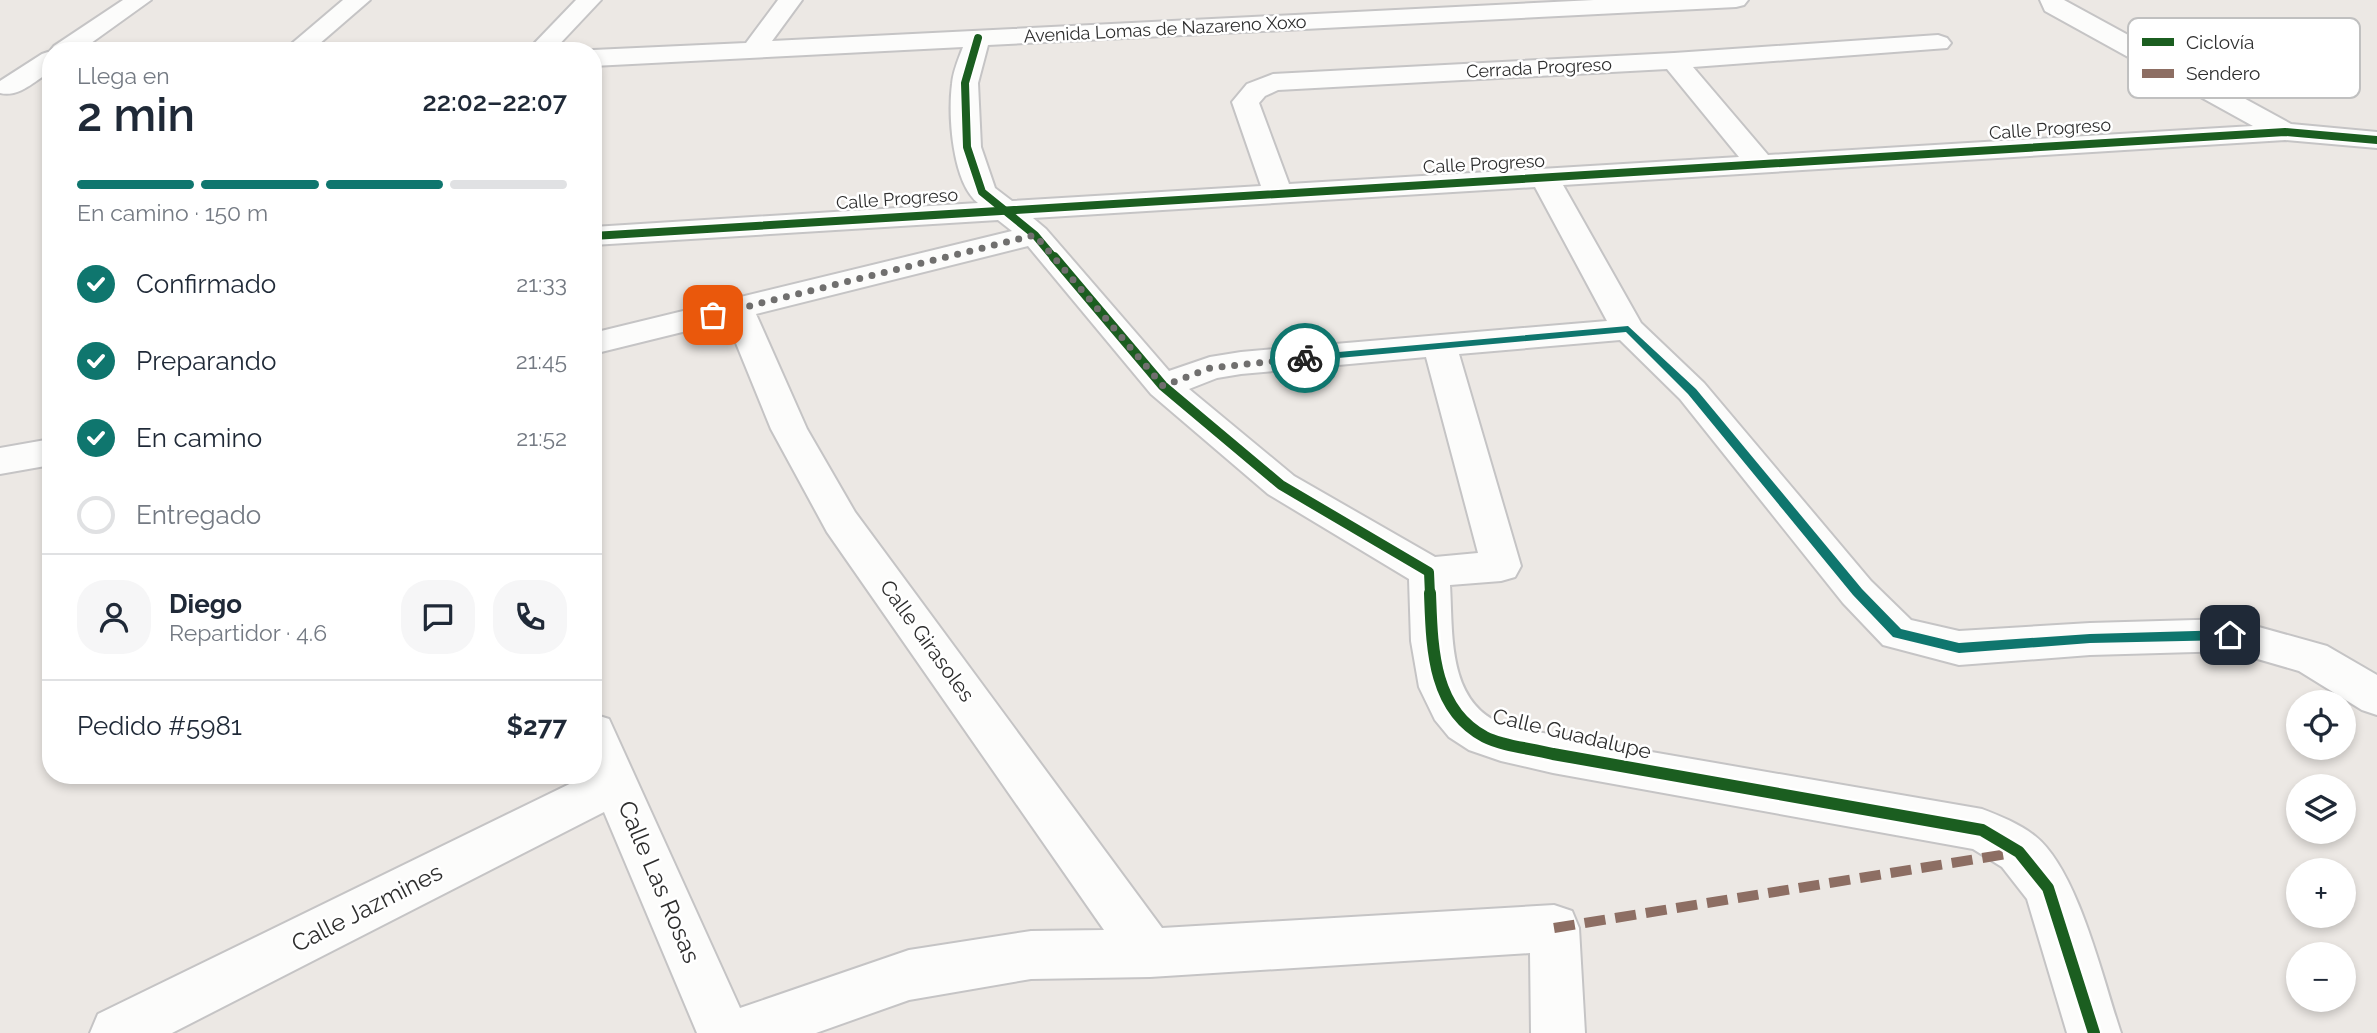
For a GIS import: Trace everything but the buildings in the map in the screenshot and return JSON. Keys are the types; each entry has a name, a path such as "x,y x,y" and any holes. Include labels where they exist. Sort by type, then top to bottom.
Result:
{"street":[{"path":"76,42 139,0"},
{"path":"306,42 358,0"},
{"path":"548,42 589,0"},
{"path":"754,49 790,0"},
{"name":"Avenida Lomas de Nazareno Xoxo","path":"602,57 978,38 1314,50 1643,2 1736,0"},
{"path":"2052,0 2054,6 2128,46"},
{"path":"978,38 965,83 967,147 982,192 1021,223 1163,386 1281,485 1429,572 1501,566 1440,347"},
{"name":"Cerrada Progreso","path":"1278,194 1245,102 1256,90 1273,82 1314,50 1674,61 1938,43"},
{"path":"1674,61 1761,165"},
{"path":"4,88 42,65"},
{"path":"4,88 42,86"},
{"path":"2223,98 2285,132"},
{"name":"Calle Progreso","path":"602,236 1021,223 1278,194 2285,132 2377,140"},
{"path":"1545,178 1628,329 1692,391 1857,592 1898,633 1959,648 2090,639 2230,635 2312,658 2377,697"},
{"path":"602,343 738,309 1021,223"},
{"name":"Calle Girasoles","path":"738,309 789,429 841,522 1150,953"},
{"path":"1163,386 1210,368 1241,363 1628,329"},
{"name":"Calle Guadalupe","path":"1429,572 1437,680 1451,711 1484,737 1553,754 1982,830 2019,852 2048,888 2094,1033"},
{"name":"Calle Las Rosas","path":"602,751 724,1033"},
{"name":"Calle Jazmines","path":"117,1033 617,783"},
{"path":"742,1033 909,975 1031,955 1150,953 1554,928 1558,1033"}],"marked path":[{"path":"1554,928 2019,852"}],"cycle path":[{"path":"978,38 965,83 967,147 982,192 1035,235 1163,386 1281,485 1429,572 1435,665 1441,687 1451,707 1465,724 1493,740 1553,754 1982,830 2019,852 2048,888 2094,1033"},
{"path":"602,235 2285,132 2377,140"}],"way so far":[{"path":"713,315 1035,235 1163,386 1210,368 1305,358"}],"route":[{"path":"1305,358 1628,329 1692,391 1857,592 1898,633 1959,648 2090,639 2230,635"}]}
